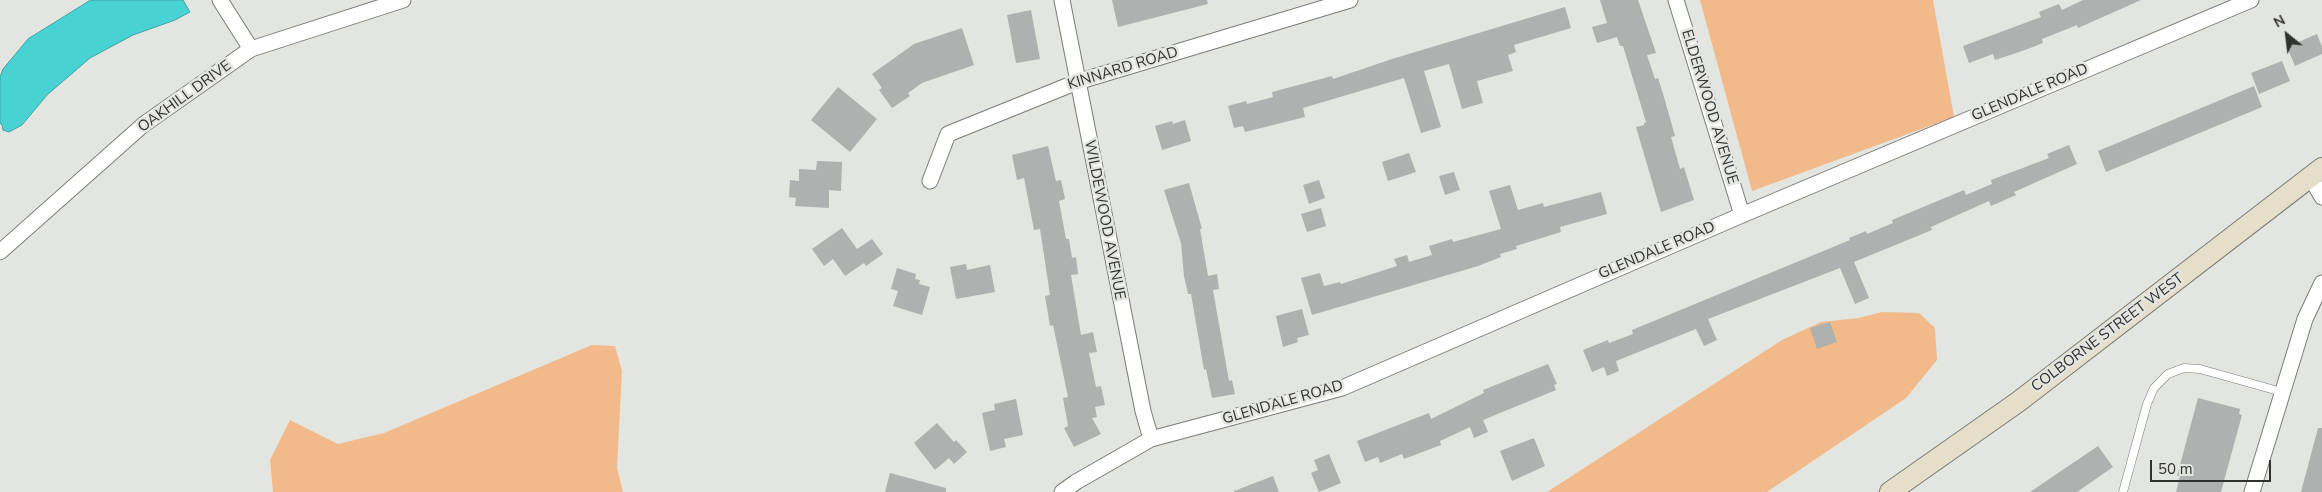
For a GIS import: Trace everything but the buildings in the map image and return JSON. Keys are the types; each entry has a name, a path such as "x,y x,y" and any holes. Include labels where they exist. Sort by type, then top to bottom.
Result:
{"main road":[{"name":"COLBORNE STREET WEST","path":"1890,492 2018,402 2317,173"}],"street":[{"path":"220,0 251,49"},
{"name":"OAKHILL DRIVE","path":"0,252 143,125 251,49 403,0"},
{"name":"WILDEWOOD AVENUE","path":"1062,0 1142,411 1151,439"},
{"name":"KINNARD ROAD","path":"930,181 948,134 1077,82 1350,0"},
{"name":"ELDERWOOD AVENUE","path":"1676,0 1742,215"},
{"name":"GLENDALE ROAD","path":"1062,492 1151,439 1342,388 1742,215 2251,0"},
{"path":"2317,173 2322,197"},
{"path":"2252,492 2305,319 2322,283"}],"lane":[{"path":"2123,492 2147,404 2154,388 2168,374 2184,368 2200,369 2282,392"}],"shaded area":[{"path":"1700,0 1933,0 1954,117 1752,191"},
{"path":"1882,312 1919,313 1935,328 1937,360 1906,398 1767,492 1547,492 1782,340 1821,322 1859,318"},
{"path":"592,345 615,346 622,371 617,468 623,492 273,492 270,460 290,420 338,444 384,433"}],"water":[{"path":"91,0 183,0 190,12 175,20 133,35 90,58 47,95 22,125 9,132 3,130 0,123 0,77 3,69 28,39"}]}
